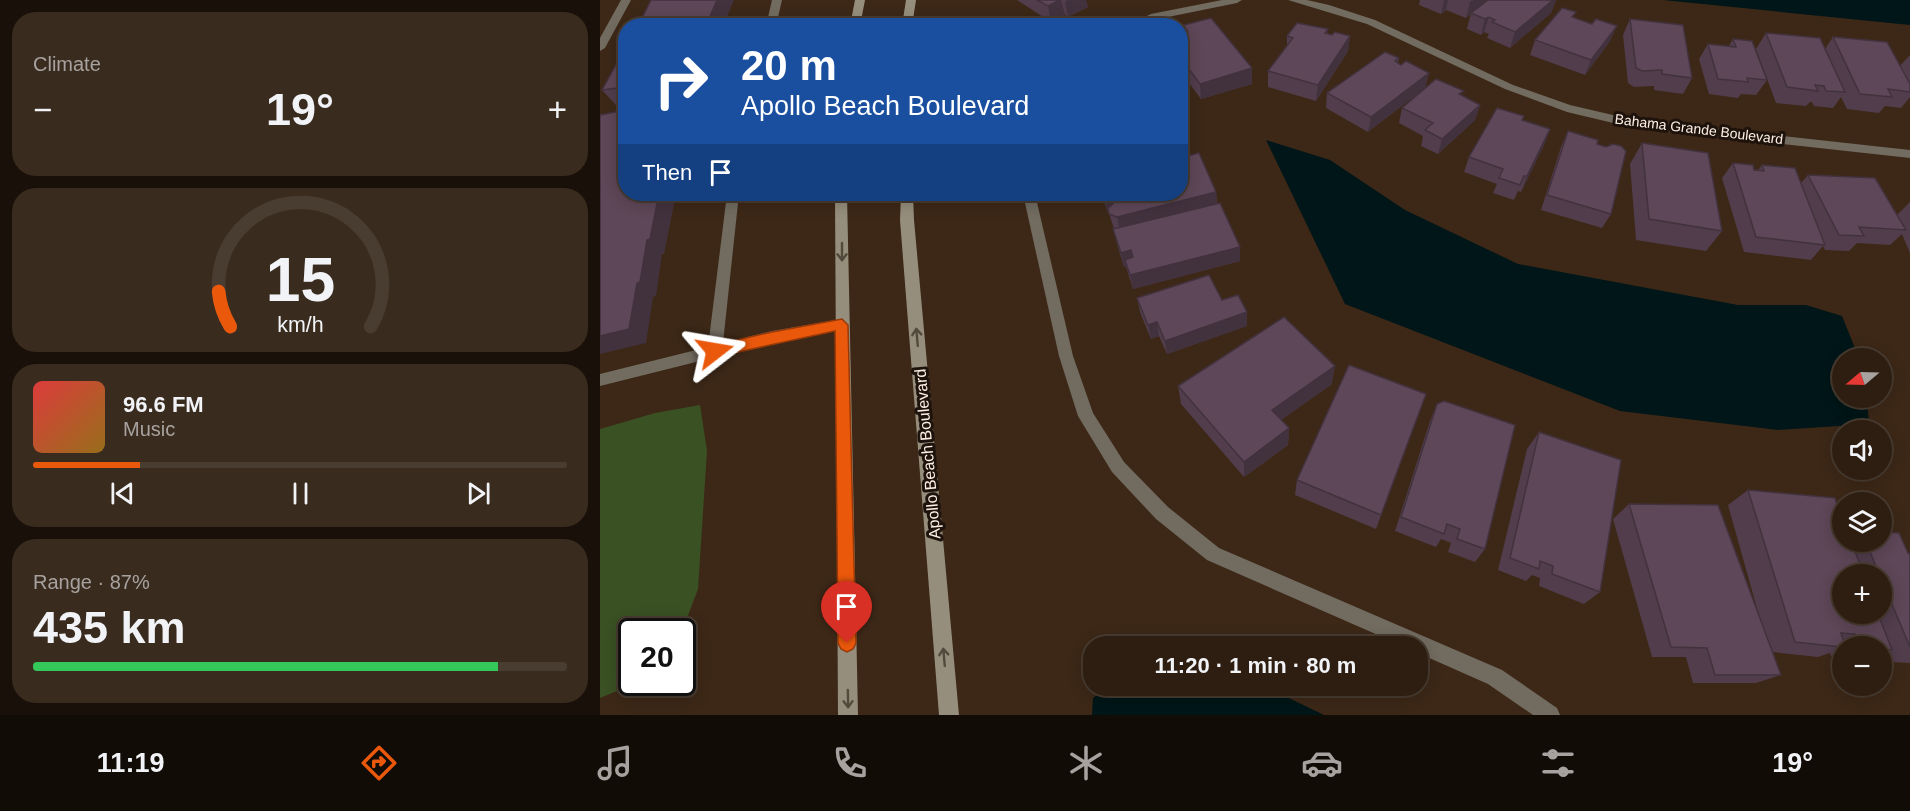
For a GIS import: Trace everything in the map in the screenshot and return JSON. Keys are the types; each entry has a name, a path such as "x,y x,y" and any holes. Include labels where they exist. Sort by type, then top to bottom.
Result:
{"main road":[{"path":"857,18 860,0"},
{"path":"908,18 910,0"},
{"path":"841,201 848,715"},
{"name":"Apollo Beach Boulevard","path":"907,201 949,715"}],"street":[{"path":"600,48 626,0"},
{"path":"773,18 777,0"},
{"path":"1150,18 1237,0"},
{"name":"Bahama Grande Boulevard","path":"1293,0 1329,8 1371,22 1509,87 1567,108 1630,123 1910,154"},
{"path":"715,351 732,201"},
{"path":"1031,201 1066,356 1086,416 1118,467 1162,513 1214,554 1496,677 1550,715"},
{"path":"600,380 772,337 842,325"}],"green space":[{"path":"700,405 707,451 698,589 687,618 618,618 618,690 600,698 600,429 655,413"}],"shaded area":[{"path":"1663,0 1910,0 1910,25"},
{"path":"1266,140 1330,160 1405,210 1518,264 1738,305 1806,305 1842,316 1855,348 1832,348 1832,408 1868,408 1869,420 1832,420 1832,426 1778,430 1620,411 1345,304"},
{"path":"1096,696 1285,696 1324,715 1092,715 1093,698"}],"building":[{"path":"651,0 717,0 709,18 642,18"},
{"path":"1037,0 1060,0 1048,6"},
{"path":"1488,0 1553,0 1515,32 1492,22 1495,20 1489,17 1485,19 1471,13"},
{"path":"1562,8 1576,12 1572,17 1592,24 1596,19 1617,26 1591,60 1535,40"},
{"path":"1211,18 1252,68 1200,84 1188,68 1188,24"},
{"path":"1630,19 1683,25 1692,78 1662,74 1662,70 1642,71 1636,68"},
{"path":"1297,23 1328,29 1325,33 1332,35 1335,32 1350,36 1318,85 1268,71 1293,38 1287,36"},
{"path":"1766,33 1820,38 1845,92 1826,91 1824,86 1815,85 1818,91 1787,87"},
{"path":"1833,37 1887,42 1910,84 1910,92 1888,89 1892,97 1860,94"},
{"path":"1733,39 1752,41 1767,80 1747,78 1748,82 1718,79 1708,44 1736,47"},
{"path":"1385,52 1399,58 1395,61 1401,65 1406,61 1429,73 1371,117 1327,93"},
{"path":"618,61 618,88 602,90"},
{"path":"1436,79 1464,91 1459,94 1480,105 1442,139 1425,130 1433,123 1402,108"},
{"path":"1497,108 1524,116 1522,120 1550,129 1527,176 1524,176 1520,185 1499,178 1503,169 1469,157"},
{"path":"618,112 618,201 658,201 650,239 647,240 640,282 637,283 629,329 600,336 600,115"},
{"path":"1568,131 1598,140 1597,144 1606,147 1613,144 1621,146 1626,151 1611,214 1547,195"},
{"path":"1642,143 1708,153 1722,231 1649,219"},
{"path":"1199,153 1216,192 1188,199 1188,156"},
{"path":"1733,163 1753,165 1754,170 1764,171 1762,165 1795,168 1825,245 1756,237"},
{"path":"1808,175 1875,178 1906,230 1859,227 1864,236 1839,235"},
{"path":"1113,201 1180,201 1117,217 1109,214 1108,208"},
{"path":"1220,203 1240,247 1130,275 1125,260 1133,257 1131,250 1121,253 1113,229"},
{"path":"1209,275 1222,300 1238,295 1247,312 1165,341 1157,322 1148,325 1137,298"},
{"path":"1284,317 1335,366 1272,410 1289,428 1244,462 1178,386"},
{"path":"1349,365 1426,394 1381,515 1297,480"},
{"path":"1444,401 1515,425 1485,549 1457,539 1460,529 1447,524 1444,534 1401,517 1437,404"},
{"path":"1539,432 1621,460 1600,592 1552,574 1553,566 1540,561 1539,569 1510,558"},
{"path":"1748,490 1832,498 1832,552 1855,552 1860,564 1832,564 1832,624 1882,624 1887,636 1856,636 1855,634 1841,633 1842,636 1832,636 1832,646 1795,642"},
{"path":"1629,504 1718,505 1781,675 1715,675 1707,648 1671,647"},
{"path":"1892,533 1899,533 1910,554 1910,647 1892,604 1892,564 1875,564 1870,552 1892,552"}],"route":[{"path":"715,351 772,337 842,325 847,643"}]}
